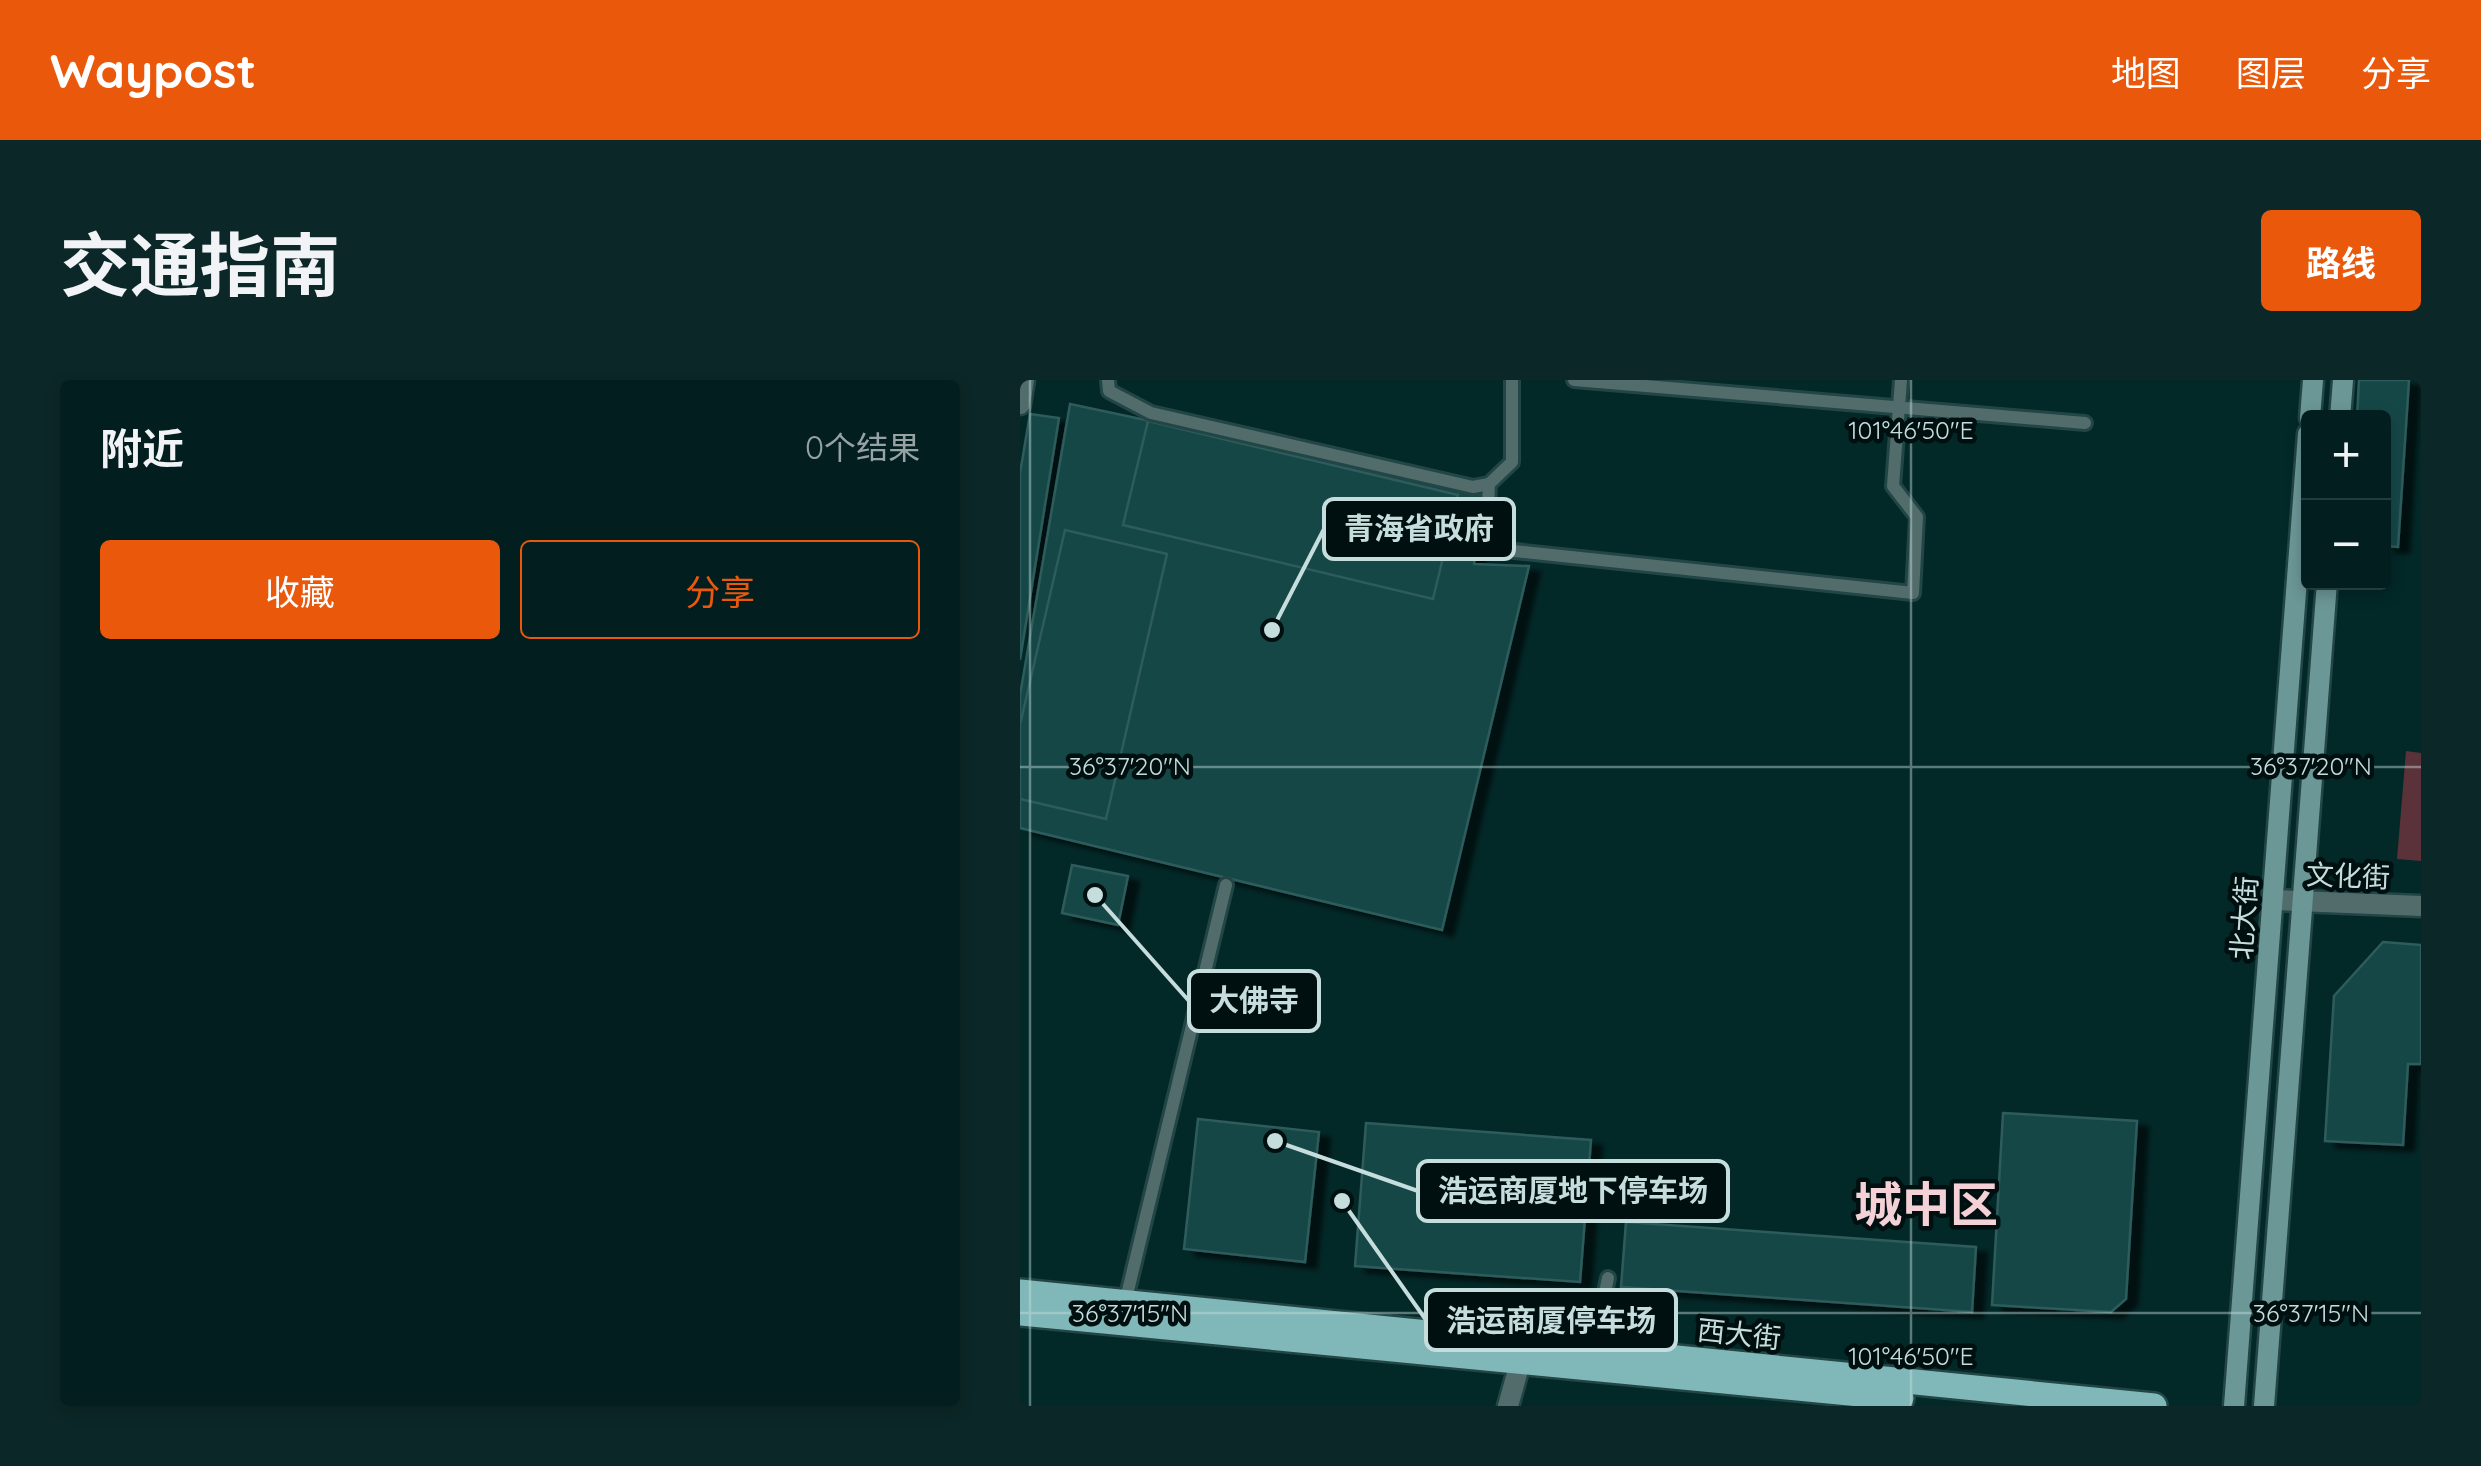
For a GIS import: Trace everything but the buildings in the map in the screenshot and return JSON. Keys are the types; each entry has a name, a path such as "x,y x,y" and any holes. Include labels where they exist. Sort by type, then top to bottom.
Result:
{"main road":[{"path":"2311,410 2313,380"},
{"path":"2341,410 2343,380"},
{"name":"北大街","path":"2234,1406 2303,500"},
{"name":"北大街","path":"2264,1406 2327,590"},
{"name":"西大街","path":"1020,1292 2154,1406"},
{"name":"西大街","path":"1020,1313 1990,1406"}],"street":[{"path":"1020,404 1024,380"},
{"name":"文化街","path":"2273,900 2421,906"},
{"path":"1508,1406 1520,1363"}],"lane":[{"path":"1108,380 1110,391 1151,413 1473,487 1489,484 1512,462 1512,380"},
{"path":"1574,380 1896,410 2085,422"},
{"path":"1489,484 1487,527 1496,549 1913,593 1917,517 1894,486 1896,410 1901,380"},
{"path":"1125,1303 1226,886"},
{"path":"1593,1350 1608,1278"}],"shaded area":[{"path":"2406,751 2421,753 2421,861 2397,859"}],"place":[{"name":"青海省政府","path":"1272,630"},
{"name":"大佛寺","path":"1095,895"},
{"name":"浩运商厦地下停车场","path":"1275,1141"},
{"name":"浩运商厦停车场","path":"1342,1201"}],"district":[{"name":"城中区","path":"1926,1205"}]}
